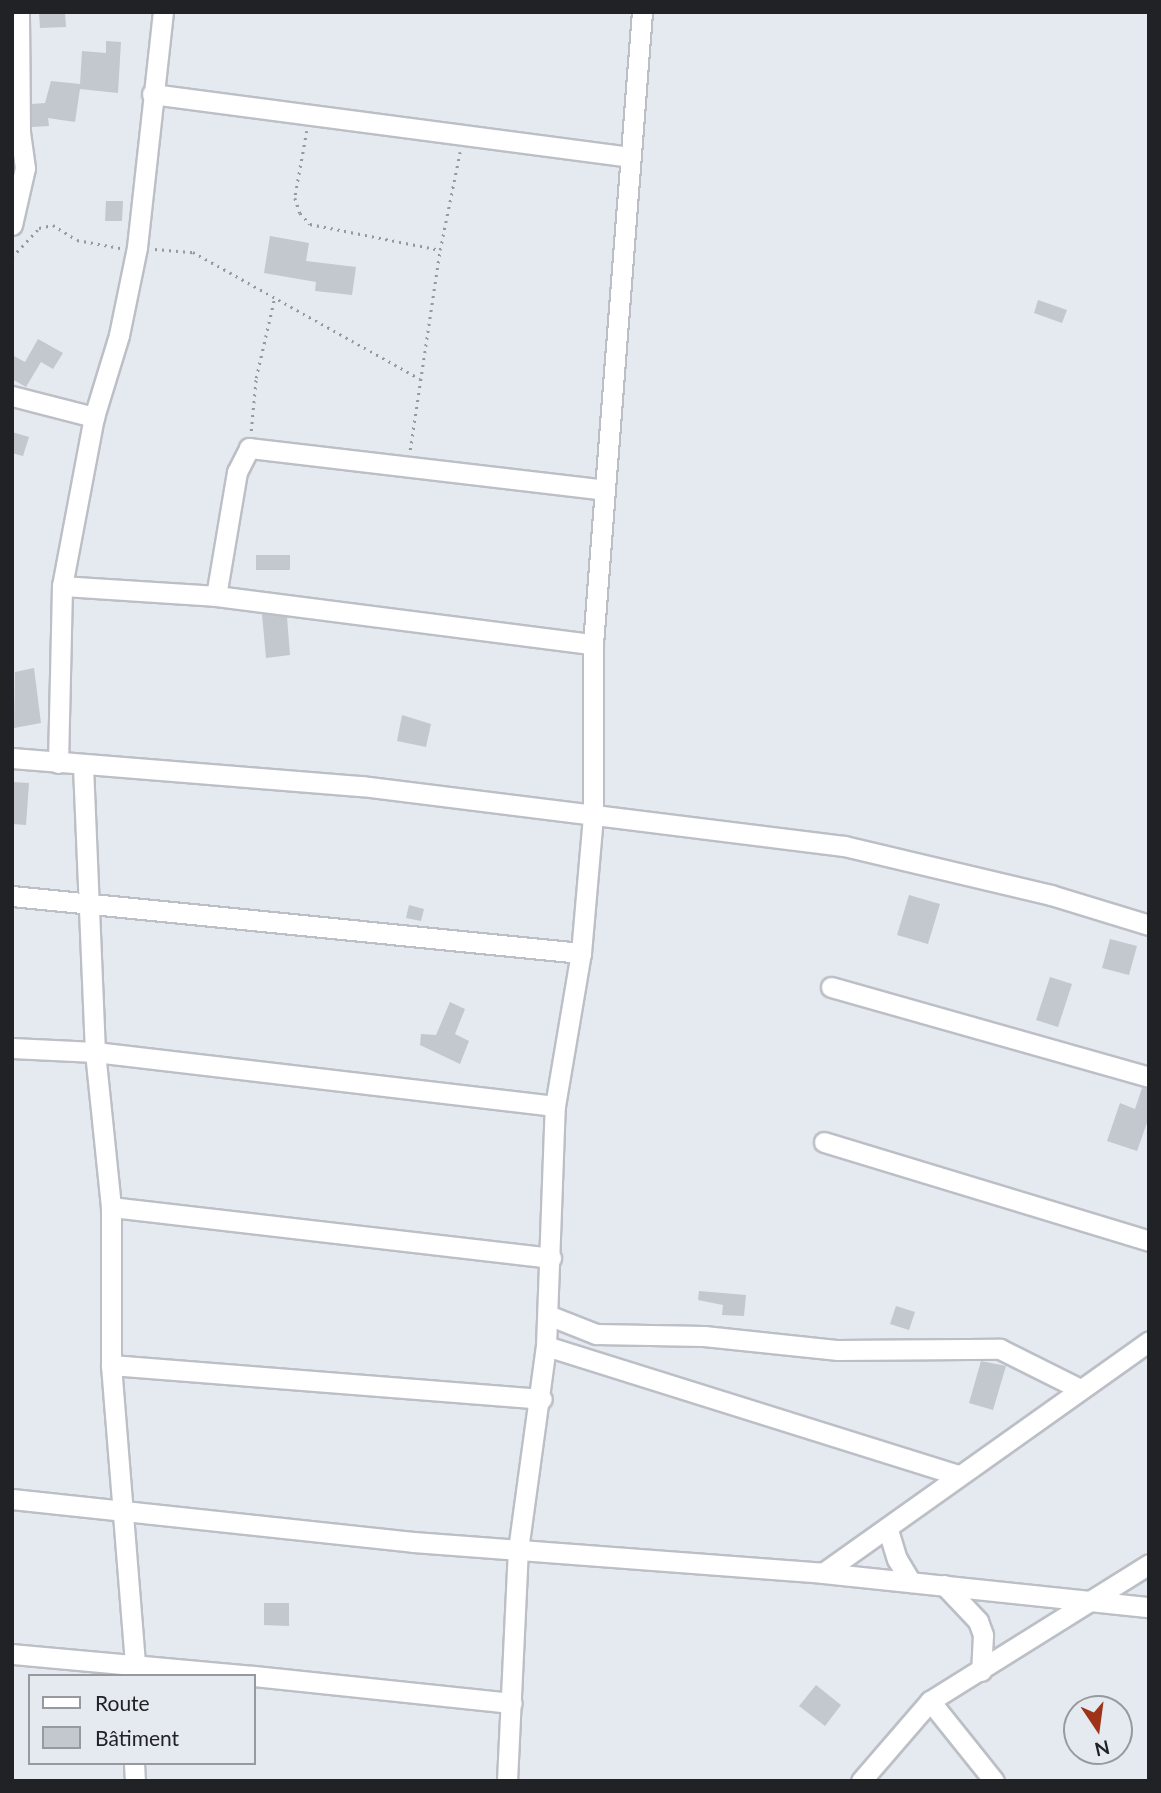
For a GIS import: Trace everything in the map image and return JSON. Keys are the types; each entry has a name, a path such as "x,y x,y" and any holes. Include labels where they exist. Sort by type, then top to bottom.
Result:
{"street":[{"path":"12,225 24,168 16,130 19,12"},
{"path":"58,763 62,586 94,417 119,335 137,247 163,12"},
{"path":"507,1781 518,1550 542,1399 546,1346 555,1106 581,953 593,816 593,644 642,12"},
{"path":"152,94 630,157"},
{"path":"12,396 94,417"},
{"path":"216,596 237,472 249,448 604,490"},
{"path":"62,586 216,596 593,644"},
{"path":"12,758 83,766 362,786 844,846 1051,895 1149,925"},
{"path":"83,766 95,1052 111,1207 111,1365 136,1670"},
{"path":"12,896 581,953"},
{"path":"831,987 1149,1077"},
{"path":"12,1048 95,1052 555,1106"},
{"path":"824,1142 1149,1241"},
{"path":"111,1207 551,1258"},
{"path":"548,1315 596,1335 704,1336 838,1350 1000,1349 1080,1390"},
{"path":"823,1573 888,1530 958,1475 1149,1341"},
{"path":"546,1346 958,1475"},
{"path":"111,1365 542,1399"},
{"path":"12,1499 518,1550 823,1573 1149,1607"},
{"path":"888,1530 897,1559 911,1582"},
{"path":"861,1781 930,1701 1149,1564"},
{"path":"944,1585 978,1621 983,1635 981,1671"},
{"path":"12,1654 136,1670 214,1674"},
{"path":"256,1676 512,1703"},
{"path":"930,1701 994,1781"}],"path":[{"path":"310,115 295,198 310,224 440,250"},
{"path":"408,467 440,250 464,137"},
{"path":"12,257 39,228 52,225 77,240 106,248 137,247 193,252 274,300 419,379"},
{"path":"249,448 256,378 274,300"}],"building":[{"path":"39,12 65,12 66,27 40,28"},
{"path":"106,41 121,42 118,93 80,89 75,122 48,118 49,126 32,127 32,104 45,103 51,81 80,84 82,51 106,53"},
{"path":"106,201 123,201 122,221 105,221"},
{"path":"270,236 309,243 306,261 356,267 352,295 315,291 316,282 264,273"},
{"path":"1038,300 1067,310 1062,323 1034,313"},
{"path":"38,339 63,353 53,369 41,362 26,387 12,379 12,355 25,362"},
{"path":"12,432 29,437 23,456 12,453"},
{"path":"256,555 290,555 290,570 256,570"},
{"path":"262,614 287,617 290,655 266,658"},
{"path":"34,668 41,723 14,728 15,672"},
{"path":"402,715 431,724 426,747 397,741"},
{"path":"12,782 29,783 26,825 12,824"},
{"path":"909,895 940,904 928,944 897,935"},
{"path":"409,905 424,909 421,921 406,918"},
{"path":"1110,939 1137,946 1129,975 1102,968"},
{"path":"1050,977 1072,984 1058,1027 1036,1020"},
{"path":"450,1002 465,1009 455,1034 469,1041 460,1064 420,1045 421,1034 436,1035"},
{"path":"1142,1088 1149,1089 1149,1117 1137,1151 1107,1141 1120,1103 1135,1109"},
{"path":"699,1291 746,1295 744,1316 722,1315 723,1305 698,1300"},
{"path":"896,1306 915,1312 909,1330 890,1324"},
{"path":"981,1361 1006,1366 993,1410 969,1403"},
{"path":"264,1603 289,1603 289,1626 264,1625"},
{"path":"816,1685 841,1705 825,1726 799,1706"}]}
